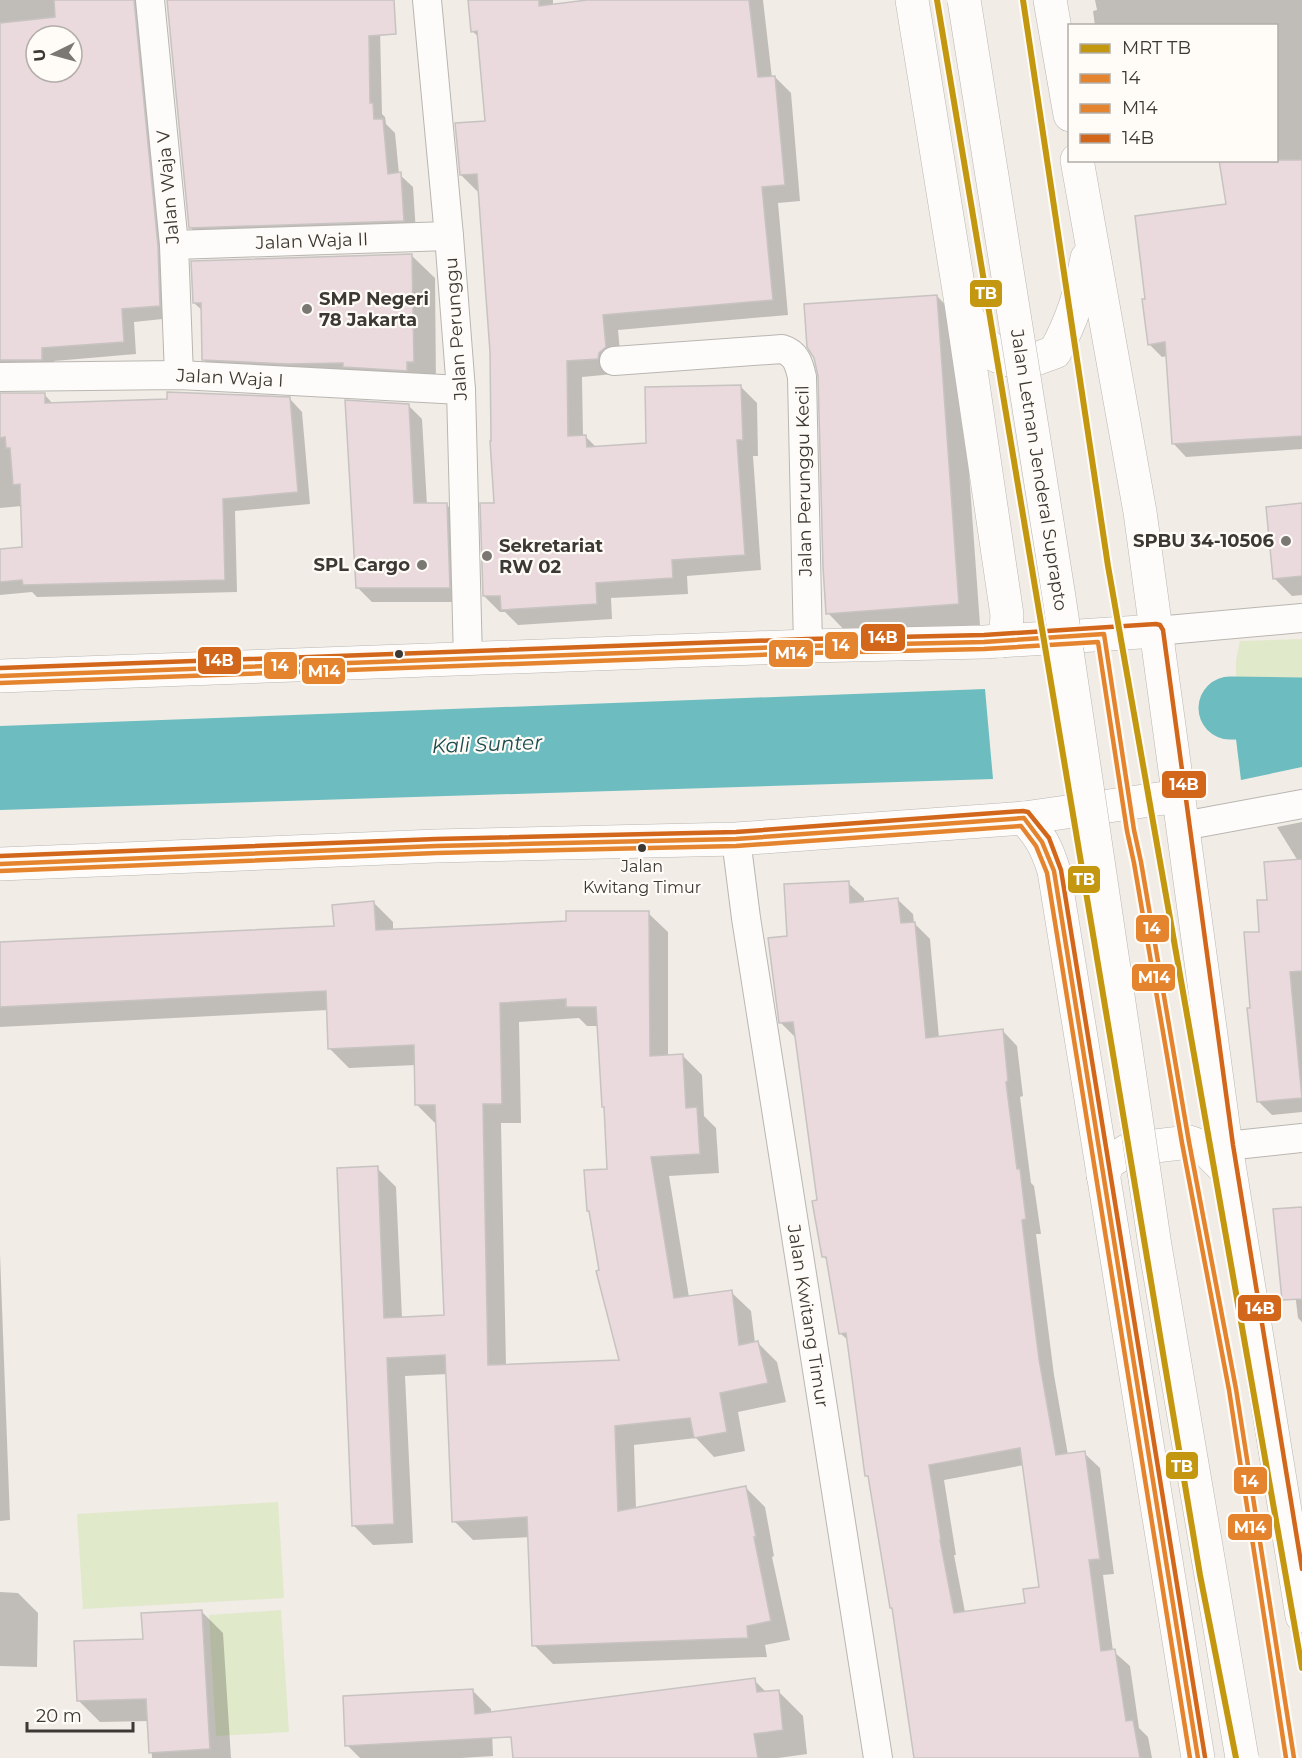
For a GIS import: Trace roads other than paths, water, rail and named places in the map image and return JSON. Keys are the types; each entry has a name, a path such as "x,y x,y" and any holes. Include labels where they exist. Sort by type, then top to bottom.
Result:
{"main road":[{"path":"912,0 961,303 1007,615 1006,629 1000,641"},
{"name":"Jalan Letnan Jenderal Suprapto","path":"964,0 1059,597 1155,1246 1242,1758"},
{"path":"1050,0 1068,104"},
{"path":"1077,162 1140,512 1228,1160 1302,1616"},
{"path":"961,303 975,334 997,356 1022,364 1055,352 1068,328 1080,294 1090,241"},
{"path":"0,676 1000,641 1156,631"},
{"path":"0,864 436,846 735,839 1024,818 1181,811"},
{"path":"1024,818 1038,833 1048,852 1054,871 1198,1758"},
{"path":"1103,1174 1109,1162 1130,1149 1189,1142 1228,1160"}],"street":[{"name":"Jalan Waja V","path":"150,0 174,245 179,375"},
{"name":"Jalan Perunggu","path":"427,0 449,236 460,390 468,659"},
{"name":"Jalan Waja II","path":"174,245 449,236"},
{"name":"Jalan Perunggu Kecil","path":"614,361 782,349 790,351 798,361 802,377 808,646"},
{"name":"Jalan Waja I","path":"0,377 179,375 460,390"},
{"path":"1156,631 1302,618"},
{"path":"1181,811 1302,804"},
{"name":"Jalan Kwitang Timur","path":"735,839 878,1758"},
{"path":"1228,1160 1302,1138"}],"water":[{"path":"985,689 993,779 0,810 0,726"},
{"path":"1302,695 1302,767 1241,780 1231,698"}],"waterway":[{"name":"Kali Sunter","path":"1230,708 1302,709"}],"metro line":[{"name":"TB","path":"937,0 1200,1575 1236,1758"},
{"name":"TB","path":"1023,0 1108,566 1302,1668"}],"place":[{"name":"SMP Negeri 78 Jakarta","path":"307,309"},
{"name":"SPBU 34-10506","path":"1286,541"},
{"name":"Sekretariat RW 02","path":"487,556"},
{"name":"SPL Cargo","path":"422,565"},
{"name":"Jalan Kwitang Timur","path":"642,848"}]}
